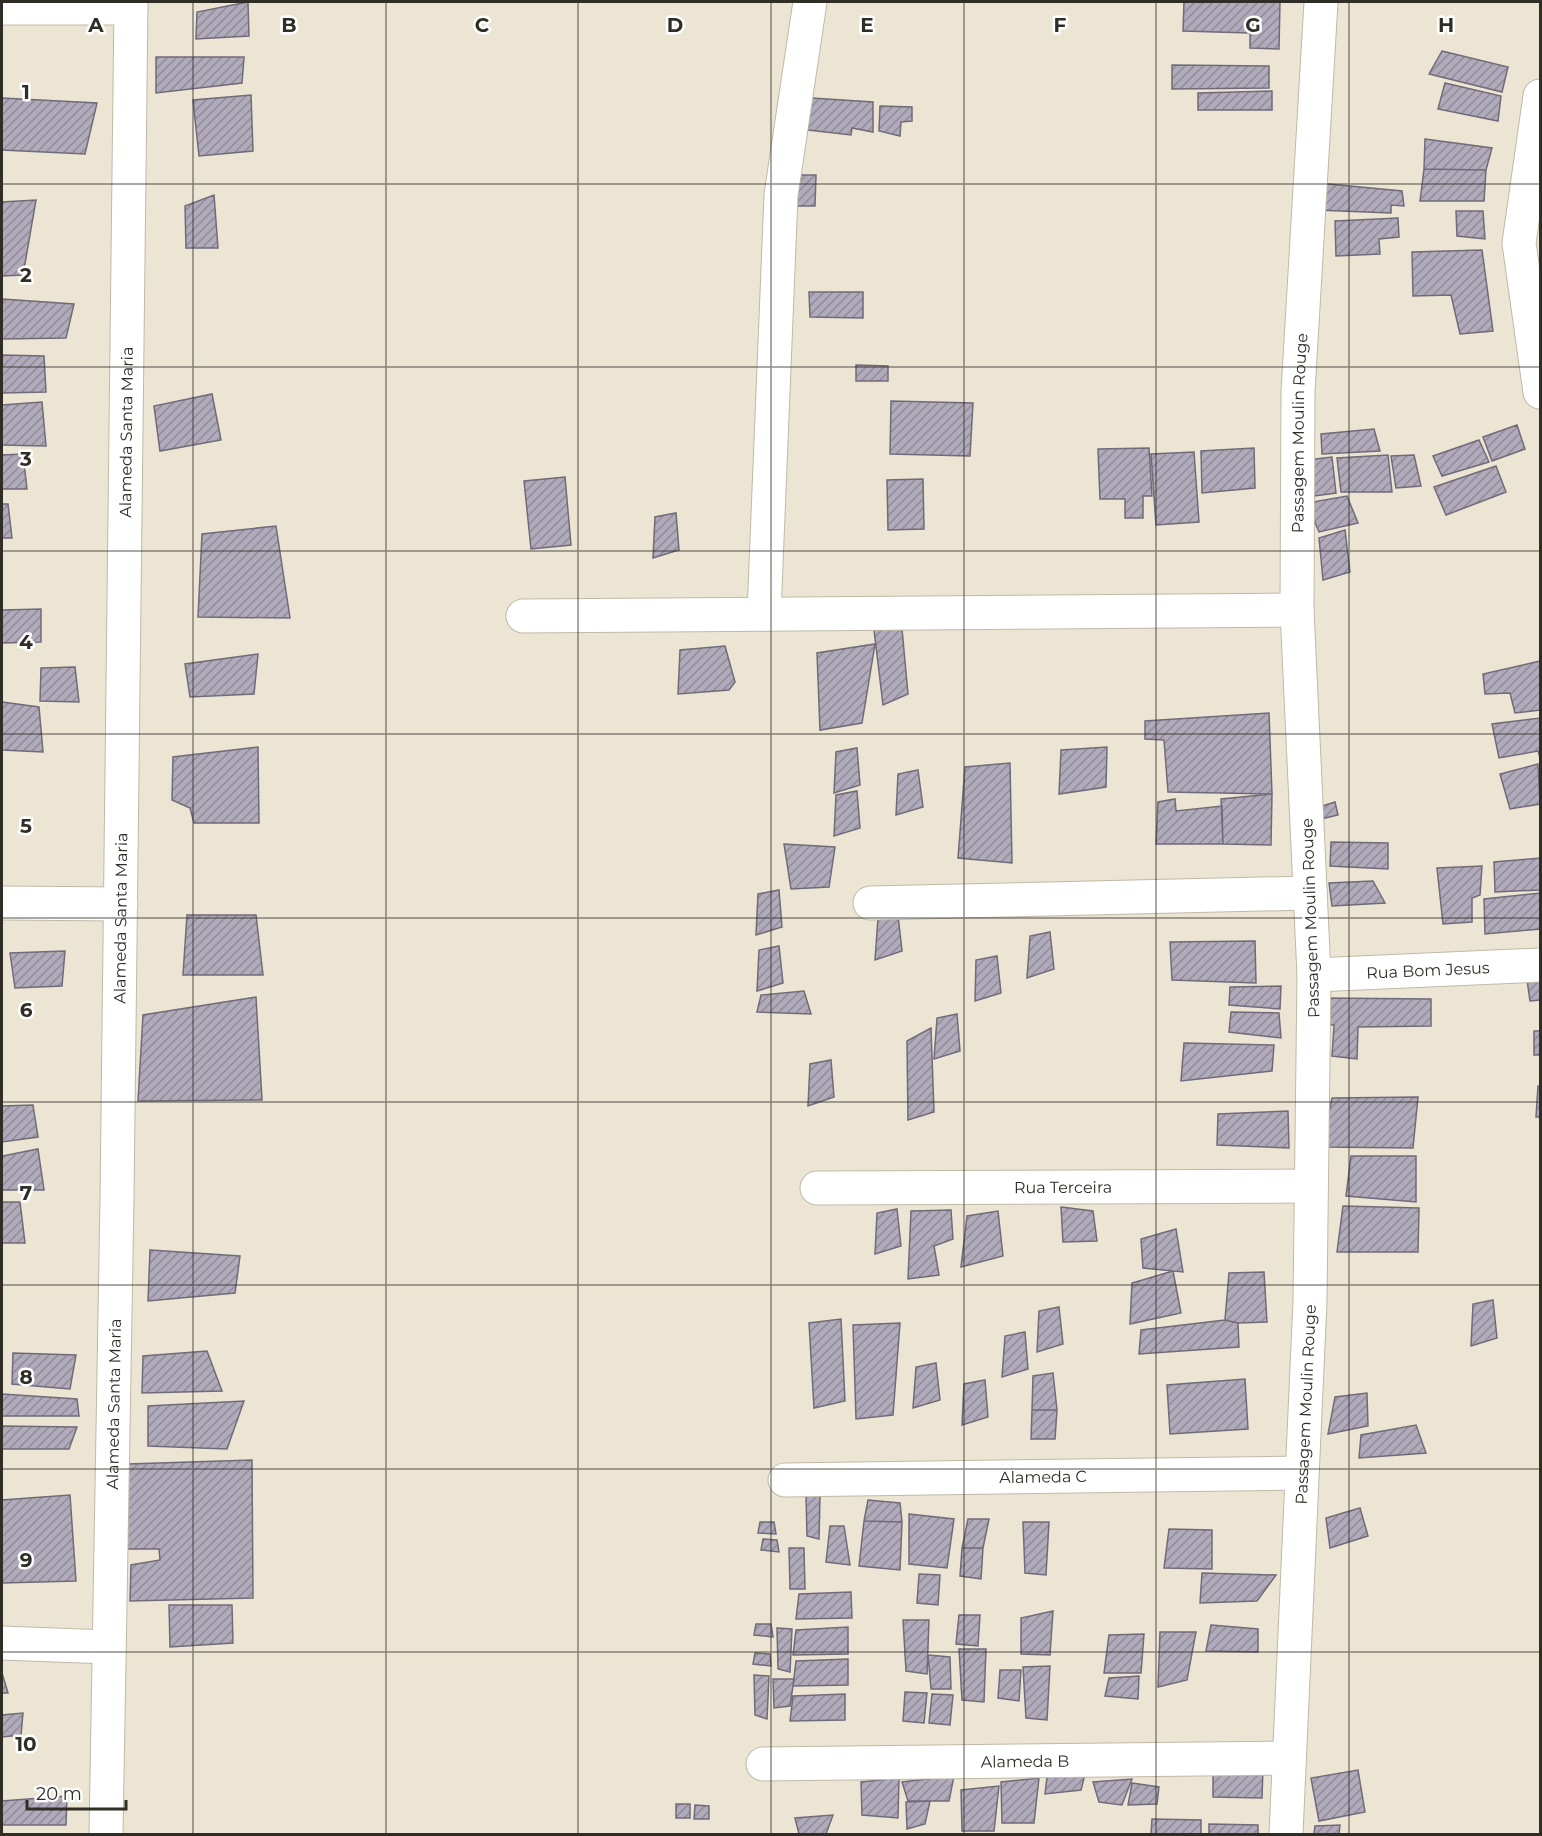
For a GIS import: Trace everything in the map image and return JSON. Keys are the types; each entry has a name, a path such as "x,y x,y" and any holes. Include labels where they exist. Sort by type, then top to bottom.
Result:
{"street":[{"path":"765,614 781,195 810,2"},
{"name":"Passagem Moulin Rouge","path":"1286,1834 1310,1301 1314,975 1297,610 1298,392 1321,2"},
{"path":"2,8 131,5"},
{"name":"Alameda Santa Maria","path":"106,1834 131,5"},
{"path":"1540,96 1519,243 1540,392"},
{"path":"523,616 1297,610"},
{"path":"870,903 1310,893"},
{"path":"2,903 120,904"},
{"name":"Rua Bom Jesus","path":"1314,975 1540,965"},
{"name":"Rua Terceira","path":"817,1188 1311,1186"},
{"name":"Alameda C","path":"785,1480 1301,1473"},
{"path":"2,1644 108,1647"},
{"name":"Alameda B","path":"763,1764 1289,1758"}],"building":[{"path":"248,2 249,36 196,39 197,12"},
{"path":"1184,2 1280,2 1279,49 1250,48 1250,33 1183,31"},
{"path":"1442,51 1508,67 1502,92 1429,74"},
{"path":"156,57 244,57 242,83 156,93"},
{"path":"1172,65 1269,66 1269,88 1172,89"},
{"path":"1445,83 1501,96 1498,121 1438,109"},
{"path":"1272,91 1272,110 1198,110 1198,93"},
{"path":"251,95 253,151 199,156 193,100"},
{"path":"796,97 873,102 873,132 852,128 851,135 791,128"},
{"path":"2,98 97,103 85,154 2,150"},
{"path":"880,106 912,107 912,121 901,122 900,136 879,131"},
{"path":"1425,139 1492,148 1486,170 1424,169"},
{"path":"1424,169 1486,170 1484,201 1420,201"},
{"path":"790,175 816,175 815,206 790,206"},
{"path":"1318,183 1402,191 1404,206 1391,205 1391,213 1316,210"},
{"path":"214,195 218,248 186,248 185,206"},
{"path":"36,200 23,275 2,276 2,202"},
{"path":"1456,211 1483,211 1485,239 1457,236"},
{"path":"1398,218 1399,237 1379,239 1380,254 1336,256 1335,221"},
{"path":"1482,250 1493,331 1460,334 1451,295 1413,296 1412,252"},
{"path":"809,292 863,292 863,318 810,317"},
{"path":"2,299 74,304 66,338 2,339"},
{"path":"2,355 44,356 46,392 2,393"},
{"path":"856,365 888,366 888,381 856,381"},
{"path":"212,394 221,440 160,451 154,406"},
{"path":"891,401 973,403 970,456 890,454"},
{"path":"42,402 46,446 2,445 2,405"},
{"path":"1517,425 1525,449 1492,461 1483,437"},
{"path":"1374,429 1380,451 1322,454 1321,434"},
{"path":"1479,440 1489,462 1442,476 1433,456"},
{"path":"1149,448 1152,496 1143,496 1143,518 1125,518 1125,499 1100,499 1098,449"},
{"path":"1254,448 1255,488 1202,493 1201,451"},
{"path":"1194,452 1199,522 1156,525 1151,454"},
{"path":"23,454 27,489 2,489 2,455"},
{"path":"1388,455 1392,492 1341,492 1337,458"},
{"path":"1414,455 1421,486 1396,488 1391,456"},
{"path":"1332,457 1336,493 1307,497 1307,460"},
{"path":"1496,466 1506,492 1446,515 1434,487"},
{"path":"565,477 571,545 531,549 524,481"},
{"path":"923,479 924,529 888,530 887,480"},
{"path":"1347,496 1358,523 1319,532 1307,503"},
{"path":"2,504 8,504 12,538 2,538"},
{"path":"676,513 679,550 653,558 655,517"},
{"path":"276,526 290,618 198,617 202,534"},
{"path":"1345,530 1350,572 1323,580 1319,538"},
{"path":"41,609 41,642 2,643 2,610"},
{"path":"902,629 908,694 883,705 874,630"},
{"path":"875,644 862,723 820,730 817,653"},
{"path":"725,646 735,682 729,690 678,694 680,650"},
{"path":"258,654 254,694 190,697 185,664"},
{"path":"1540,661 1540,710 1515,713 1510,693 1485,694 1483,674"},
{"path":"75,667 79,702 40,701 41,668"},
{"path":"2,702 39,707 43,752 2,750"},
{"path":"1269,713 1272,794 1168,792 1164,740 1145,739 1145,721"},
{"path":"1540,718 1540,758 1538,751 1499,758 1492,724"},
{"path":"258,747 259,823 194,823 190,808 172,800 173,757"},
{"path":"1107,747 1106,787 1059,794 1061,750"},
{"path":"857,748 860,785 834,793 836,752"},
{"path":"1010,763 1012,863 958,858 965,767"},
{"path":"1538,764 1540,804 1510,809 1500,774"},
{"path":"918,770 923,807 896,815 898,774"},
{"path":"857,791 860,828 834,836 836,795"},
{"path":"1272,794 1271,845 1223,844 1221,799"},
{"path":"1175,799 1176,811 1222,806 1223,844 1156,844 1158,802"},
{"path":"1335,802 1338,815 1321,819 1319,807"},
{"path":"1331,842 1388,843 1388,869 1330,866"},
{"path":"784,844 835,847 829,887 791,889"},
{"path":"1540,858 1540,890 1495,892 1494,862"},
{"path":"1482,866 1480,895 1472,898 1472,922 1443,924 1437,868"},
{"path":"1373,881 1385,903 1332,906 1329,883"},
{"path":"779,890 782,927 756,935 758,894"},
{"path":"1540,893 1540,929 1485,934 1484,899"},
{"path":"187,915 256,915 263,975 183,975"},
{"path":"898,915 902,951 875,960 878,918"},
{"path":"1050,932 1054,969 1027,978 1030,936"},
{"path":"1255,941 1256,983 1172,980 1170,942"},
{"path":"779,946 783,983 757,991 759,950"},
{"path":"65,951 62,986 15,988 10,953"},
{"path":"997,956 1001,993 975,1001 976,960"},
{"path":"1540,979 1540,1000 1530,1001 1527,980"},
{"path":"1281,986 1280,1009 1229,1005 1230,987"},
{"path":"804,991 811,1014 757,1012 761,995"},
{"path":"256,997 262,1100 138,1101 143,1015"},
{"path":"1323,998 1431,999 1431,1026 1358,1027 1357,1059 1332,1056 1334,1025 1321,1025"},
{"path":"1231,1012 1279,1013 1281,1038 1229,1032"},
{"path":"957,1014 960,1051 934,1059 937,1018"},
{"path":"931,1028 934,1112 908,1120 907,1041"},
{"path":"1534,1031 1540,1031 1540,1055 1534,1055"},
{"path":"1184,1043 1274,1045 1272,1071 1181,1081"},
{"path":"831,1060 834,1097 808,1106 810,1064"},
{"path":"1538,1086 1540,1086 1540,1117 1536,1117"},
{"path":"1418,1097 1413,1148 1322,1147 1332,1098"},
{"path":"33,1105 38,1137 2,1142 2,1106"},
{"path":"1288,1111 1289,1148 1217,1145 1218,1114"},
{"path":"38,1149 44,1190 2,1190 2,1156"},
{"path":"1351,1156 1416,1156 1416,1202 1346,1196"},
{"path":"2,1202 20,1202 25,1243 2,1243"},
{"path":"1343,1206 1419,1208 1418,1252 1337,1252"},
{"path":"1061,1207 1093,1211 1097,1241 1063,1242"},
{"path":"897,1209 901,1246 875,1254 877,1213"},
{"path":"951,1210 953,1239 934,1246 939,1275 908,1279 911,1211"},
{"path":"998,1211 1003,1256 961,1267 967,1216"},
{"path":"1176,1229 1183,1272 1143,1268 1141,1239"},
{"path":"150,1250 240,1256 235,1293 148,1301"},
{"path":"1173,1271 1181,1313 1130,1324 1132,1283"},
{"path":"1264,1272 1267,1322 1238,1323 1225,1320 1229,1273"},
{"path":"1493,1300 1497,1338 1471,1346 1473,1304"},
{"path":"1059,1307 1063,1344 1037,1352 1039,1311"},
{"path":"841,1319 845,1401 814,1408 809,1323"},
{"path":"1225,1320 1238,1323 1239,1347 1139,1354 1141,1330"},
{"path":"900,1323 893,1415 856,1419 853,1325"},
{"path":"1025,1332 1028,1369 1002,1377 1005,1336"},
{"path":"207,1351 222,1391 142,1393 143,1356"},
{"path":"13,1353 76,1355 70,1389 12,1384"},
{"path":"936,1363 940,1400 913,1408 916,1367"},
{"path":"1053,1373 1057,1410 1032,1410 1033,1376"},
{"path":"1245,1379 1248,1429 1170,1434 1167,1385"},
{"path":"985,1380 988,1417 962,1425 964,1384"},
{"path":"1367,1393 1368,1426 1328,1434 1335,1397"},
{"path":"2,1394 77,1399 79,1416 2,1416"},
{"path":"244,1401 227,1449 148,1446 148,1406"},
{"path":"1032,1410 1057,1410 1055,1439 1031,1439"},
{"path":"1416,1425 1426,1453 1359,1458 1361,1435"},
{"path":"2,1426 77,1427 69,1449 2,1449"},
{"path":"252,1460 253,1598 130,1601 131,1565 160,1560 159,1549 127,1549 128,1464"},
{"path":"70,1495 76,1581 2,1583 2,1500"},
{"path":"806,1496 820,1496 819,1539 807,1536"},
{"path":"868,1500 900,1503 902,1522 864,1521"},
{"path":"1360,1508 1368,1536 1330,1548 1326,1518"},
{"path":"909,1514 954,1519 947,1568 909,1564"},
{"path":"968,1519 989,1519 983,1548 962,1548"},
{"path":"864,1521 902,1522 900,1570 859,1566"},
{"path":"760,1522 774,1522 776,1534 758,1533"},
{"path":"1023,1522 1049,1522 1046,1575 1025,1573"},
{"path":"830,1526 844,1526 850,1565 826,1562"},
{"path":"1169,1529 1212,1530 1212,1569 1164,1568"},
{"path":"763,1539 777,1540 779,1552 761,1550"},
{"path":"789,1548 804,1548 805,1589 790,1589"},
{"path":"962,1548 983,1548 981,1579 960,1576"},
{"path":"1202,1573 1276,1575 1257,1601 1200,1603"},
{"path":"919,1574 940,1575 938,1605 917,1603"},
{"path":"851,1592 852,1618 796,1619 799,1594"},
{"path":"169,1605 232,1605 233,1643 170,1647"},
{"path":"1053,1611 1050,1655 1021,1654 1021,1618"},
{"path":"959,1615 980,1615 978,1646 956,1644"},
{"path":"903,1620 929,1620 927,1674 906,1671"},
{"path":"756,1624 771,1624 773,1637 754,1635"},
{"path":"1211,1625 1258,1629 1258,1652 1206,1651"},
{"path":"848,1627 848,1654 793,1655 796,1630"},
{"path":"777,1628 792,1629 790,1672 778,1669"},
{"path":"1160,1632 1196,1632 1187,1680 1158,1687"},
{"path":"1144,1634 1141,1673 1104,1673 1109,1635"},
{"path":"959,1649 986,1649 984,1702 962,1700"},
{"path":"755,1653 770,1654 771,1666 753,1664"},
{"path":"928,1655 950,1657 951,1689 931,1689"},
{"path":"848,1659 848,1685 793,1686 796,1661"},
{"path":"1050,1666 1047,1720 1026,1718 1023,1667"},
{"path":"1000,1670 1021,1670 1019,1701 998,1698"},
{"path":"2,1673 8,1693 2,1693"},
{"path":"754,1675 769,1676 767,1719 755,1715"},
{"path":"1139,1676 1138,1699 1105,1696 1109,1678"},
{"path":"773,1679 794,1679 790,1706 774,1708"},
{"path":"905,1692 927,1693 924,1723 903,1721"},
{"path":"845,1694 845,1720 790,1721 793,1696"},
{"path":"932,1694 953,1695 950,1725 929,1723"},
{"path":"23,1713 21,1735 2,1737 2,1715"},
{"path":"1213,1766 1263,1768 1262,1798 1213,1797"},
{"path":"1358,1770 1365,1812 1319,1821 1311,1778"},
{"path":"1085,1774 1081,1790 1045,1794 1047,1777"},
{"path":"954,1776 949,1801 908,1801 902,1782"},
{"path":"899,1778 898,1818 862,1815 861,1782"},
{"path":"1039,1778 1034,1823 1002,1823 1001,1782"},
{"path":"1132,1779 1122,1805 1099,1802 1093,1782"},
{"path":"1132,1783 1159,1787 1157,1804 1128,1805"},
{"path":"999,1786 994,1831 962,1831 961,1790"},
{"path":"67,1796 66,1825 2,1825 2,1801"},
{"path":"930,1801 925,1824 907,1829 906,1802"},
{"path":"676,1804 690,1804 690,1818 676,1818"},
{"path":"695,1805 709,1806 709,1819 694,1819"},
{"path":"833,1815 826,1834 799,1834 795,1818"},
{"path":"1152,1819 1201,1820 1201,1834 1151,1834"},
{"path":"1209,1824 1258,1825 1258,1834 1209,1834"},
{"path":"1340,1825 1339,1834 1314,1834 1315,1826"}]}
